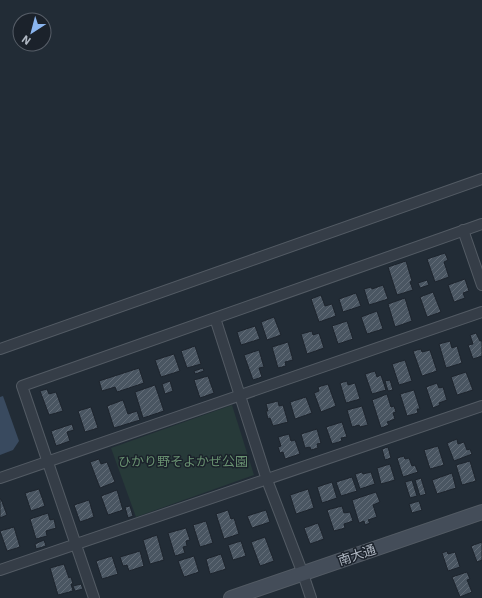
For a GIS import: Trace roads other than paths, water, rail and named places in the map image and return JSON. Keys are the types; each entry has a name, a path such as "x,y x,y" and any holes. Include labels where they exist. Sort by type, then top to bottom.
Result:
{"street":[{"path":"0,349 482,179"},
{"path":"94,598 22,386 482,224"},
{"path":"463,230 482,285"},
{"path":"0,478 482,312"},
{"path":"215,318 267,480 303,574 310,598"},
{"path":"0,570 482,406"},
{"name":"南大通","path":"231,598 482,512"}],"water":[{"path":"3,396 19,441 13,450 0,455 0,397"}],"park label":[{"name":"ひかり野そよかぜ公園","path":"183,461"}]}
